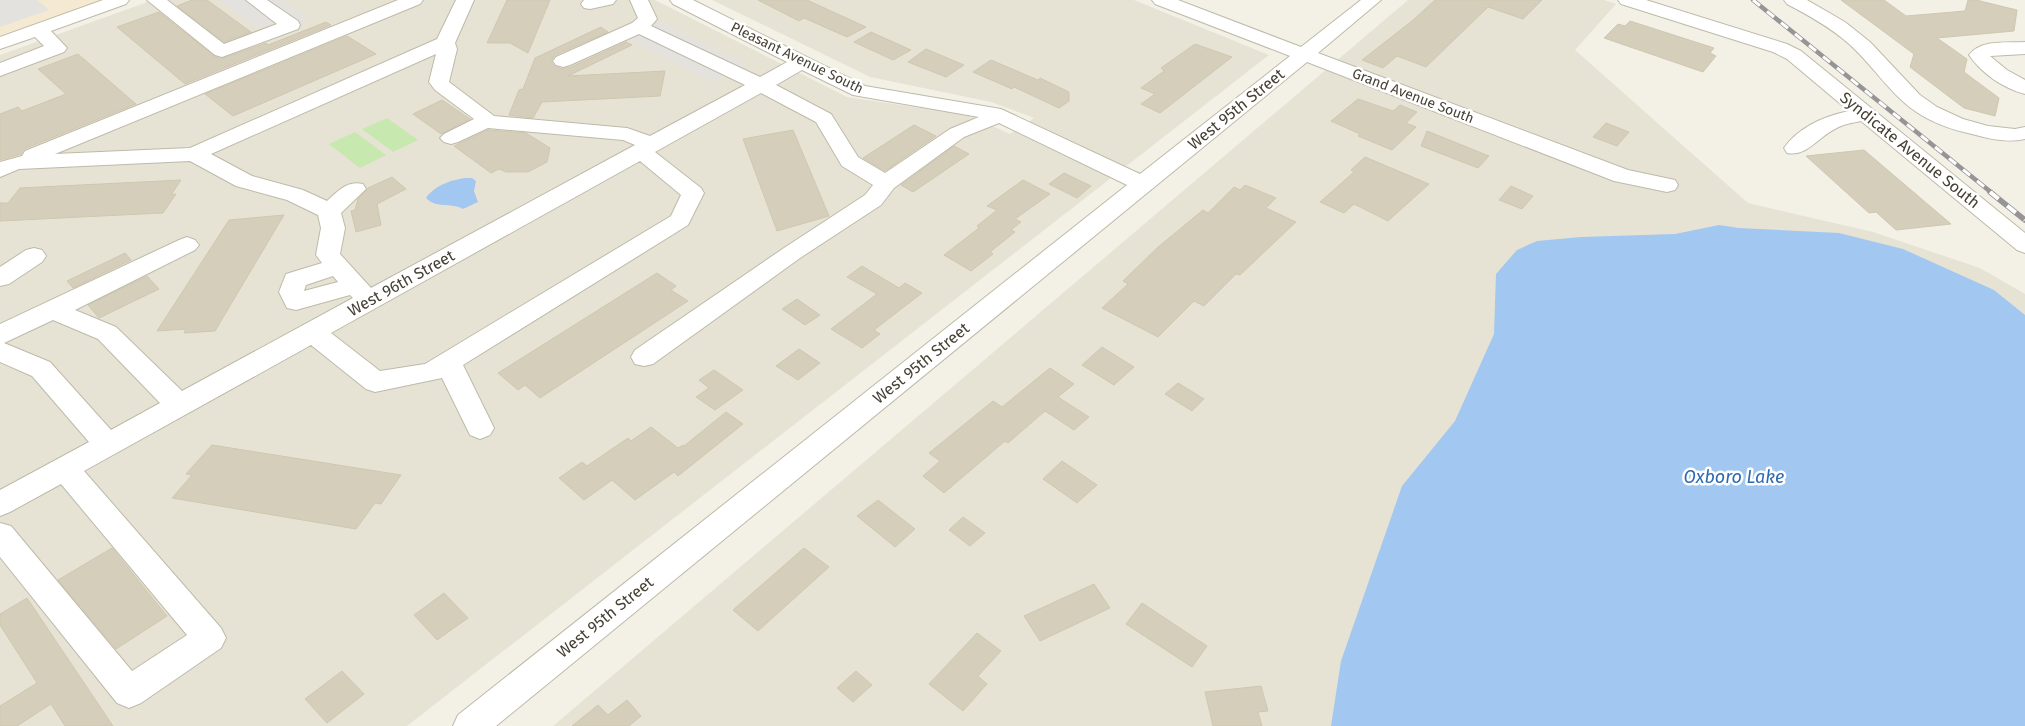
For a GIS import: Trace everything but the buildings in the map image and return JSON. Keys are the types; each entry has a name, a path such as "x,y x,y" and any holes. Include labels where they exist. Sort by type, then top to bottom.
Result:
{"street":[{"path":"0,43 120,0"},
{"path":"156,0 222,51 291,25 254,0"},
{"path":"7,166 414,0"},
{"path":"7,166 194,154 445,43 465,0"},
{"path":"563,61 639,27 648,19 639,0"},
{"name":"Pleasant Avenue South","path":"679,0 860,91 994,113 1143,184"},
{"name":"Grand Avenue South","path":"1162,0 1195,5 1305,54 1622,176 1667,185"},
{"name":"West 95th Street","path":"470,726 1372,0"},
{"path":"1627,0 1780,48 1794,55"},
{"path":"1794,0 1832,20 1863,45 1922,108 1959,124 1990,134 2019,136 2025,133"},
{"path":"639,27 761,85 824,118 850,161 886,183"},
{"path":"0,70 58,48 38,29"},
{"path":"445,43 447,49 439,82 485,117 485,121"},
{"path":"2025,48 1985,50 1978,55 1985,63 2009,81 2025,88"},
{"name":"Syndicate Avenue South","path":"1794,55 2025,245"},
{"name":"West 96th Street","path":"0,504 312,332 362,293 646,148 802,62"},
{"path":"1795,148 1818,128 1836,118 1866,114"},
{"path":"644,357 792,252 873,200 886,183 957,133 999,116"},
{"path":"312,332 375,382 432,372 680,220 693,193 646,148 627,134 485,121 451,138"},
{"path":"194,154 244,181 295,195 329,211 334,228 328,255 362,293"},
{"path":"329,211 354,189"},
{"path":"0,335 187,245"},
{"path":"0,278 34,256"},
{"path":"338,266 295,280 291,292 296,302 362,293"},
{"path":"53,310 107,333 179,405"},
{"path":"7,360 41,369 52,379 108,445"},
{"path":"448,362 480,428"},
{"path":"0,535 129,692 210,638 64,468"}],"shaded area":[{"path":"0,0 103,0 0,36"},
{"path":"0,0 37,0 49,10 0,27"},
{"path":"153,0 655,0 847,97 968,115 1010,134 1034,118 991,102 870,77 712,0 1134,0 1269,55 407,726 0,726 0,55"},
{"path":"219,0 282,0 309,19 269,35"},
{"path":"1408,0 1604,0 1616,4 1575,50 1748,203 1873,232 1980,268 2025,294 2025,726 553,726"},
{"path":"660,22 745,64 713,82 627,38"}],"green space":[{"path":"387,118 418,140 393,152 362,129"},
{"path":"355,132 386,155 360,168 329,144"}],"water":[{"path":"472,178 476,181 474,191 478,202 463,209 434,203 426,198 434,189 446,183"},
{"name":"Oxboro Lake","path":"1719,225 1739,228 1839,233 1903,249 1994,290 2025,315 2025,726 1331,726 1341,661 1402,486 1455,421 1494,334 1496,274 1517,250 1537,241 1581,237 1675,234"}],"railway":[{"path":"1753,0 1992,193"},
{"path":"1990,192 2025,220"}]}
